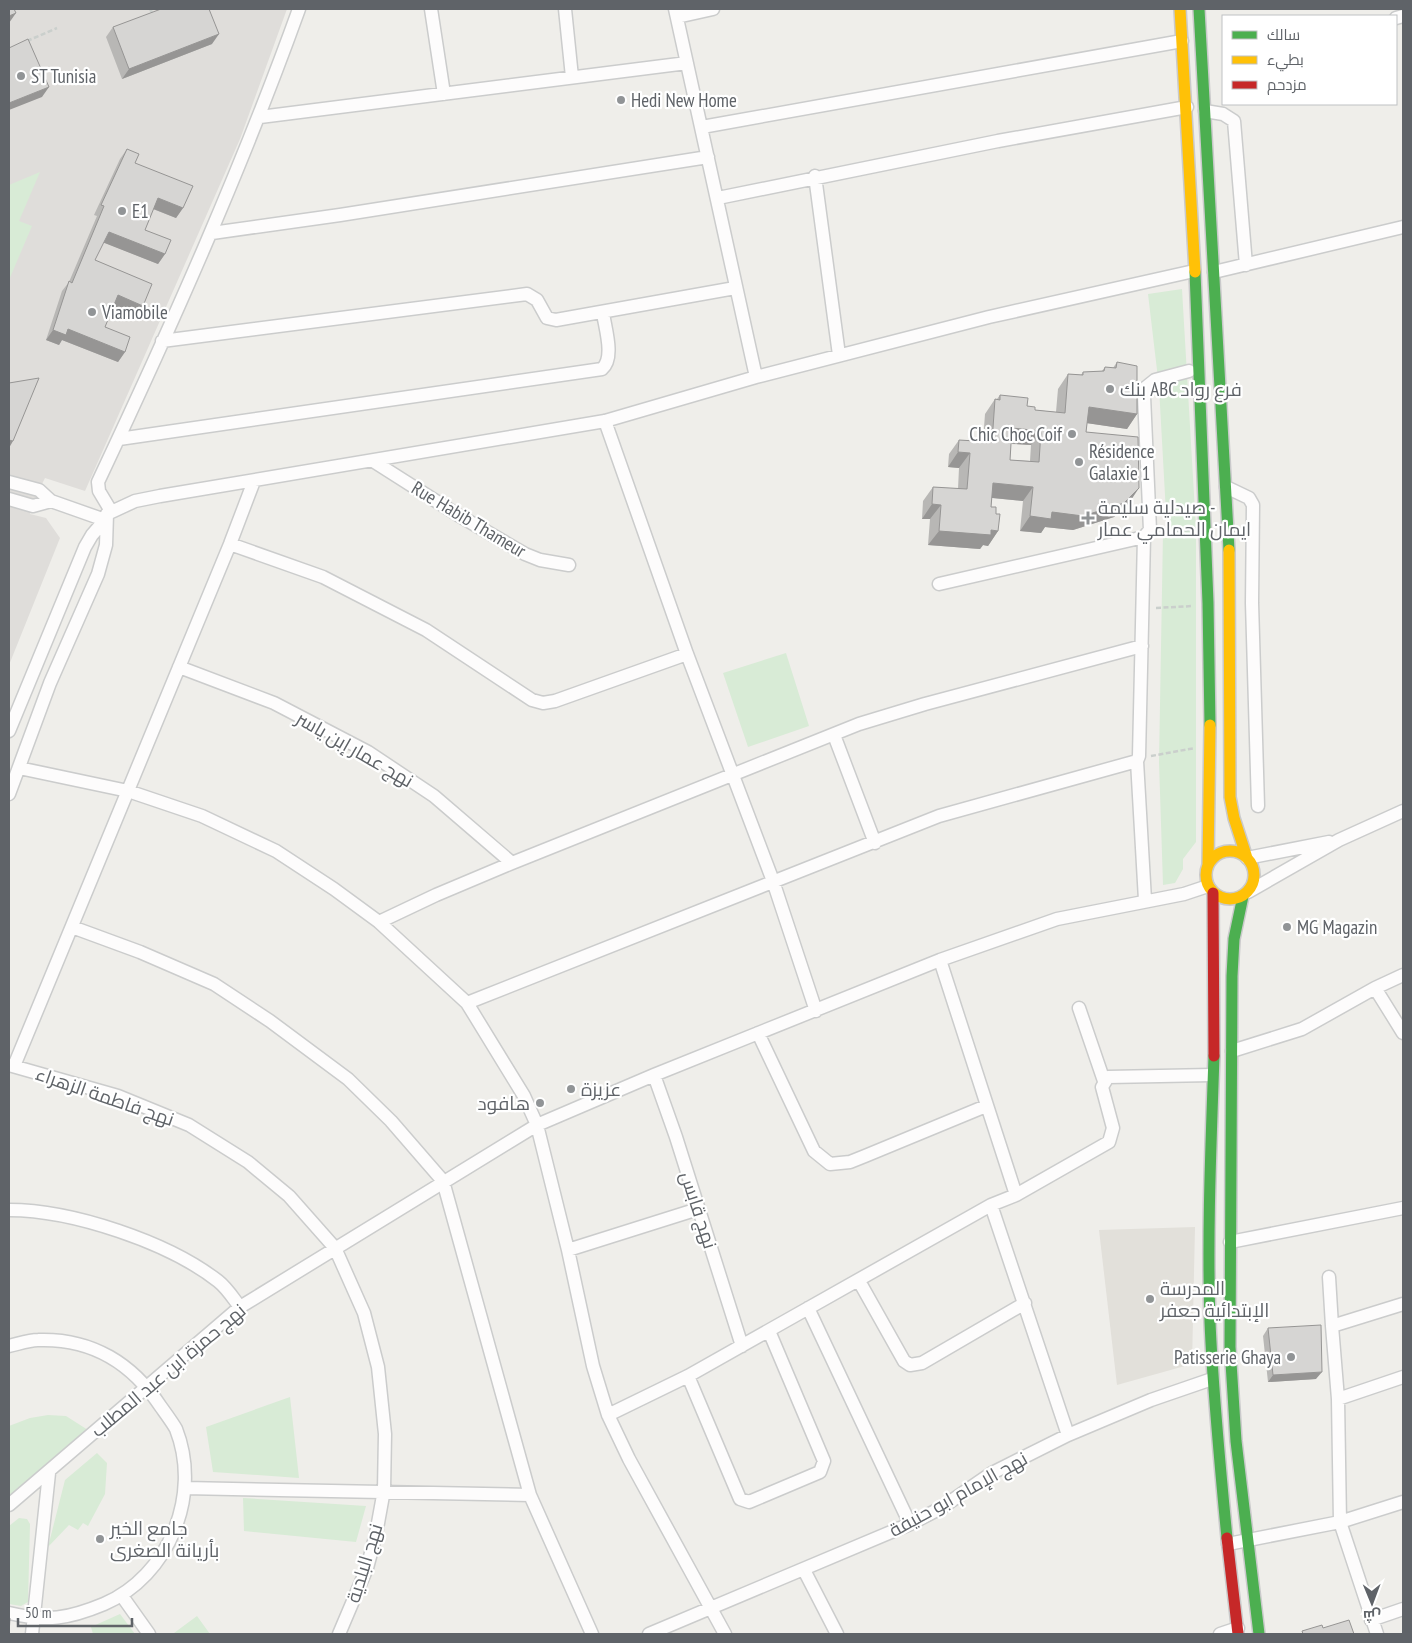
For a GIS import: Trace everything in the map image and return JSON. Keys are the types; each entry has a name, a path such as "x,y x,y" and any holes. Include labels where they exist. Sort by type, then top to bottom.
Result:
{"street":[{"path":"9,794 50,683 104,560 108,516 98,486 212,232 260,117 299,9"},
{"path":"431,9 444,94"},
{"path":"565,9 572,77"},
{"path":"713,9 676,13 756,377"},
{"path":"1180,9 1187,107 1209,605 1212,789 1206,872 1210,889 1216,960 1209,1269 1212,1379 1221,1492 1238,1631 1220,1634"},
{"path":"1199,9 1226,487 1230,796 1234,818 1247,858 1254,871 1254,879 1245,894 1234,939 1230,1347 1236,1441 1259,1634"},
{"path":"702,127 1182,41"},
{"path":"260,117 687,63"},
{"path":"718,198 815,176 1187,107"},
{"path":"1205,111 1223,114 1234,121 1246,265"},
{"path":"212,232 340,215 708,157"},
{"path":"815,176 839,355"},
{"path":"1192,217 1211,216"},
{"path":"1214,272 1403,227"},
{"path":"9,731 92,535 108,516 134,501 605,421 756,377 988,317 1194,271"},
{"path":"162,341 526,294 537,300 543,312 550,320 603,313 735,288"},
{"path":"119,438 602,369 608,362 603,313"},
{"path":"1145,900 1138,758 1142,607 1147,533 1144,396 1145,388 1155,380 1189,371"},
{"path":"605,421 687,654 773,882 816,1011"},
{"name":"Rue Habib Thameur","path":"373,460 458,515 525,554 540,560 569,565"},
{"path":"11,1066 72,927 230,544 254,481"},
{"path":"9,482 39,490 50,501 108,516"},
{"path":"1226,487 1249,498 1253,505 1252,603 1258,806"},
{"path":"9,499 33,506 50,501"},
{"path":"939,584 1147,533"},
{"path":"230,544 323,577 426,630 532,700 543,703 555,702 687,654"},
{"path":"379,922 436,895 512,863 859,724 925,704 1142,646"},
{"name":"نهج عمار إبن ياسر","path":"179,667 274,703 368,752 434,796 512,863"},
{"path":"834,735 875,843"},
{"path":"467,1003 940,816 1138,758"},
{"path":"19,768 128,791 202,816 276,851 334,889 379,922 467,1003 524,1096 537,1125 568,1250 593,1366 608,1415 629,1459 724,1634"},
{"path":"1210,889 1224,899 1245,894 1339,840 1403,810"},
{"path":"1208,864 1218,854 1225,852 1239,853 1247,858 1339,840"},
{"name":"نهج حمزة ابن عبد المطلب","path":"9,1505 49,1473 147,1385 240,1307 537,1125 654,1075 940,960 1057,919 1145,900 1210,889"},
{"path":"72,927 214,984 270,1022 348,1079 390,1121 444,1181 530,1495 592,1634"},
{"path":"940,960 1016,1196"},
{"path":"1232,1051 1302,1029 1375,988 1403,975"},
{"path":"1375,988 1403,1033"},
{"path":"608,1415 688,1376 991,1205 1016,1196 1108,1142 1113,1128 1103,1090 1104,1081 1079,1008"},
{"path":"758,1033 814,1151 830,1164 850,1162 986,1106"},
{"name":"نهج فاطمة الزهراء","path":"11,1066 118,1096 189,1125 248,1162 289,1196 335,1248 364,1313 378,1367 385,1434 384,1490"},
{"name":"نهج قابس","path":"654,1075 742,1346"},
{"path":"1104,1081 1108,1077 1118,1075 1212,1075"},
{"path":"991,1205 1068,1435"},
{"path":"1230,1242 1403,1208"},
{"path":"568,1250 698,1209"},
{"path":"9,1210 61,1214 145,1240 209,1274 220,1282 240,1307"},
{"path":"1329,1277 1338,1398 1340,1522 1377,1634"},
{"path":"859,1281 904,1361 916,1366 1025,1303"},
{"path":"1332,1326 1403,1304"},
{"path":"808,1308 910,1524"},
{"path":"688,1376 740,1499 749,1502 820,1472 824,1461 769,1331"},
{"path":"9,1346 37,1340 64,1341 95,1349 132,1370 147,1385 175,1429 184,1462 185,1488 177,1526 163,1554 142,1580 122,1596 76,1616 33,1619 9,1613"},
{"path":"1338,1398 1403,1376"},
{"name":"نهج الإمام ابو حنيفة","path":"649,1634 710,1610 910,1524 941,1508 992,1473 1068,1435 1151,1400 1212,1379"},
{"path":"32,1634 49,1473"},
{"path":"185,1488 384,1490 530,1495"},
{"name":"نهج البلدية","path":"339,1634 367,1568 384,1490"},
{"path":"1228,1544 1340,1522 1403,1502"},
{"path":"804,1570 836,1634"},
{"path":"122,1596 150,1634"},
{"path":"1371,1620 1403,1609"}],"path":[{"path":"150,9 152,14"},
{"path":"25,42 57,28"},
{"path":"1147,533 1206,527"},
{"path":"1142,607 1209,605"},
{"path":"1138,758 1211,746"}],"shaded area":[{"path":"9,9 287,9 240,139 85,491 45,478 39,490 30,514 46,518 60,538 9,665"},
{"name":"المدرسة الإبتدائية جعفر","path":"1195,1227 1192,1364 1117,1385 1099,1230"}],"green space":[{"path":"40,172 19,221 32,226 9,280 9,185"},
{"path":"1182,289 1196,529 1196,842 1183,859 1183,869 1175,883 1163,885 1159,762 1163,532 1167,531 1159,387 1148,294"},
{"path":"786,653 809,726 748,747 723,673"},
{"path":"290,1397 299,1478 213,1472 206,1427"},
{"path":"48,1415 66,1416 88,1430 9,1497 9,1426 30,1418"},
{"path":"97,1453 107,1463 105,1494 88,1526 83,1523 78,1530 69,1525 48,1547 65,1480"},
{"path":"243,1498 366,1506 356,1542 244,1531"},
{"path":"19,1518 27,1519 30,1524 28,1602 21,1606 9,1604 9,1526"},
{"path":"120,1614 135,1634 93,1634 91,1627"},
{"path":"197,1616 210,1634 174,1633"}],"building":[{"path":"9,9 14,9 16,13 9,16"},
{"path":"161,9 209,9 219,34 129,69 113,27"},
{"name":"ST Tunisia","path":"28,39 49,87 9,103 9,48"},
{"path":"127,149 139,154 135,163 193,186 183,208 158,198 145,230 171,240 165,254 109,232 95,260 152,284 143,306 118,295 105,327 130,337 125,352 68,329 66,335 53,330 69,281 72,283 104,206 101,205"},
{"name":"Résidence Galaxie 1","path":"1117,362 1137,366 1137,414 1089,407 1086,432 1138,437 1139,488 1124,503 1083,516 1052,512 1051,519 1030,516 1033,487 993,483 991,507 996,507 996,514 1000,514 998,531 991,530 991,535 939,531 941,505 932,504 933,487 967,489 970,453 958,452 959,440 992,442 995,399 1000,400 1000,395 1028,398 1027,406 1035,407 1035,410 1065,413 1068,374 1083,375 1083,372 1104,371 1105,367 1116,368","holes":["1012,428 1041,431 1039,462 1010,460"]},
{"path":"39,378 13,441 9,440 9,383"},
{"name":"Patisserie Ghaya","path":"1321,1325 1322,1372 1273,1375 1268,1328"},
{"path":"1349,1620 1354,1634 1303,1634 1302,1631 1322,1625 1323,1628"}],"traffic: fast":[{"path":"1199,9 1229,550"},
{"path":"1195,272 1208,603 1210,725"},
{"path":"1243,896 1234,939 1232,976 1230,1347 1236,1441 1259,1634"},
{"path":"1214,1056 1209,1289 1215,1403 1227,1538"}],"traffic: slow":[{"path":"1180,9 1195,272"},
{"path":"1229,550 1230,797 1234,818 1247,858"},
{"path":"1208,865 1210,725"},
{"path":"1225,851 1235,851 1244,855 1250,861 1254,875 1250,889 1244,895 1235,899 1225,899 1216,895 1210,889 1206,880 1206,870 1210,861 1216,855 1225,851"}],"traffic: jam":[{"path":"1213,893 1214,1056"},
{"path":"1227,1538 1238,1634"}],"place":[{"name":"ST Tunisia","path":"21,76"},
{"name":"Hedi New Home","path":"621,100"},
{"name":"E1","path":"122,211"},
{"name":"Viamobile","path":"92,312"},
{"name":"بنك ABC فرع رواد","path":"1110,389"},
{"name":"Chic Choc Coif","path":"1072,434"},
{"name":"Résidence Galaxie 1","path":"1079,462"},
{"name":"صيدلية سليمة - ايمان الحمامي عمار","path":"1088,518"},
{"name":"MG Magazin","path":"1287,927"},
{"name":"عزيزة","path":"571,1089"},
{"name":"هافود","path":"540,1103"},
{"name":"المدرسة الإبتدائية جعفر","path":"1150,1299"},
{"name":"Patisserie Ghaya","path":"1291,1357"},
{"name":"جامع الخير بأريانة الصغرى","path":"100,1539"}]}
